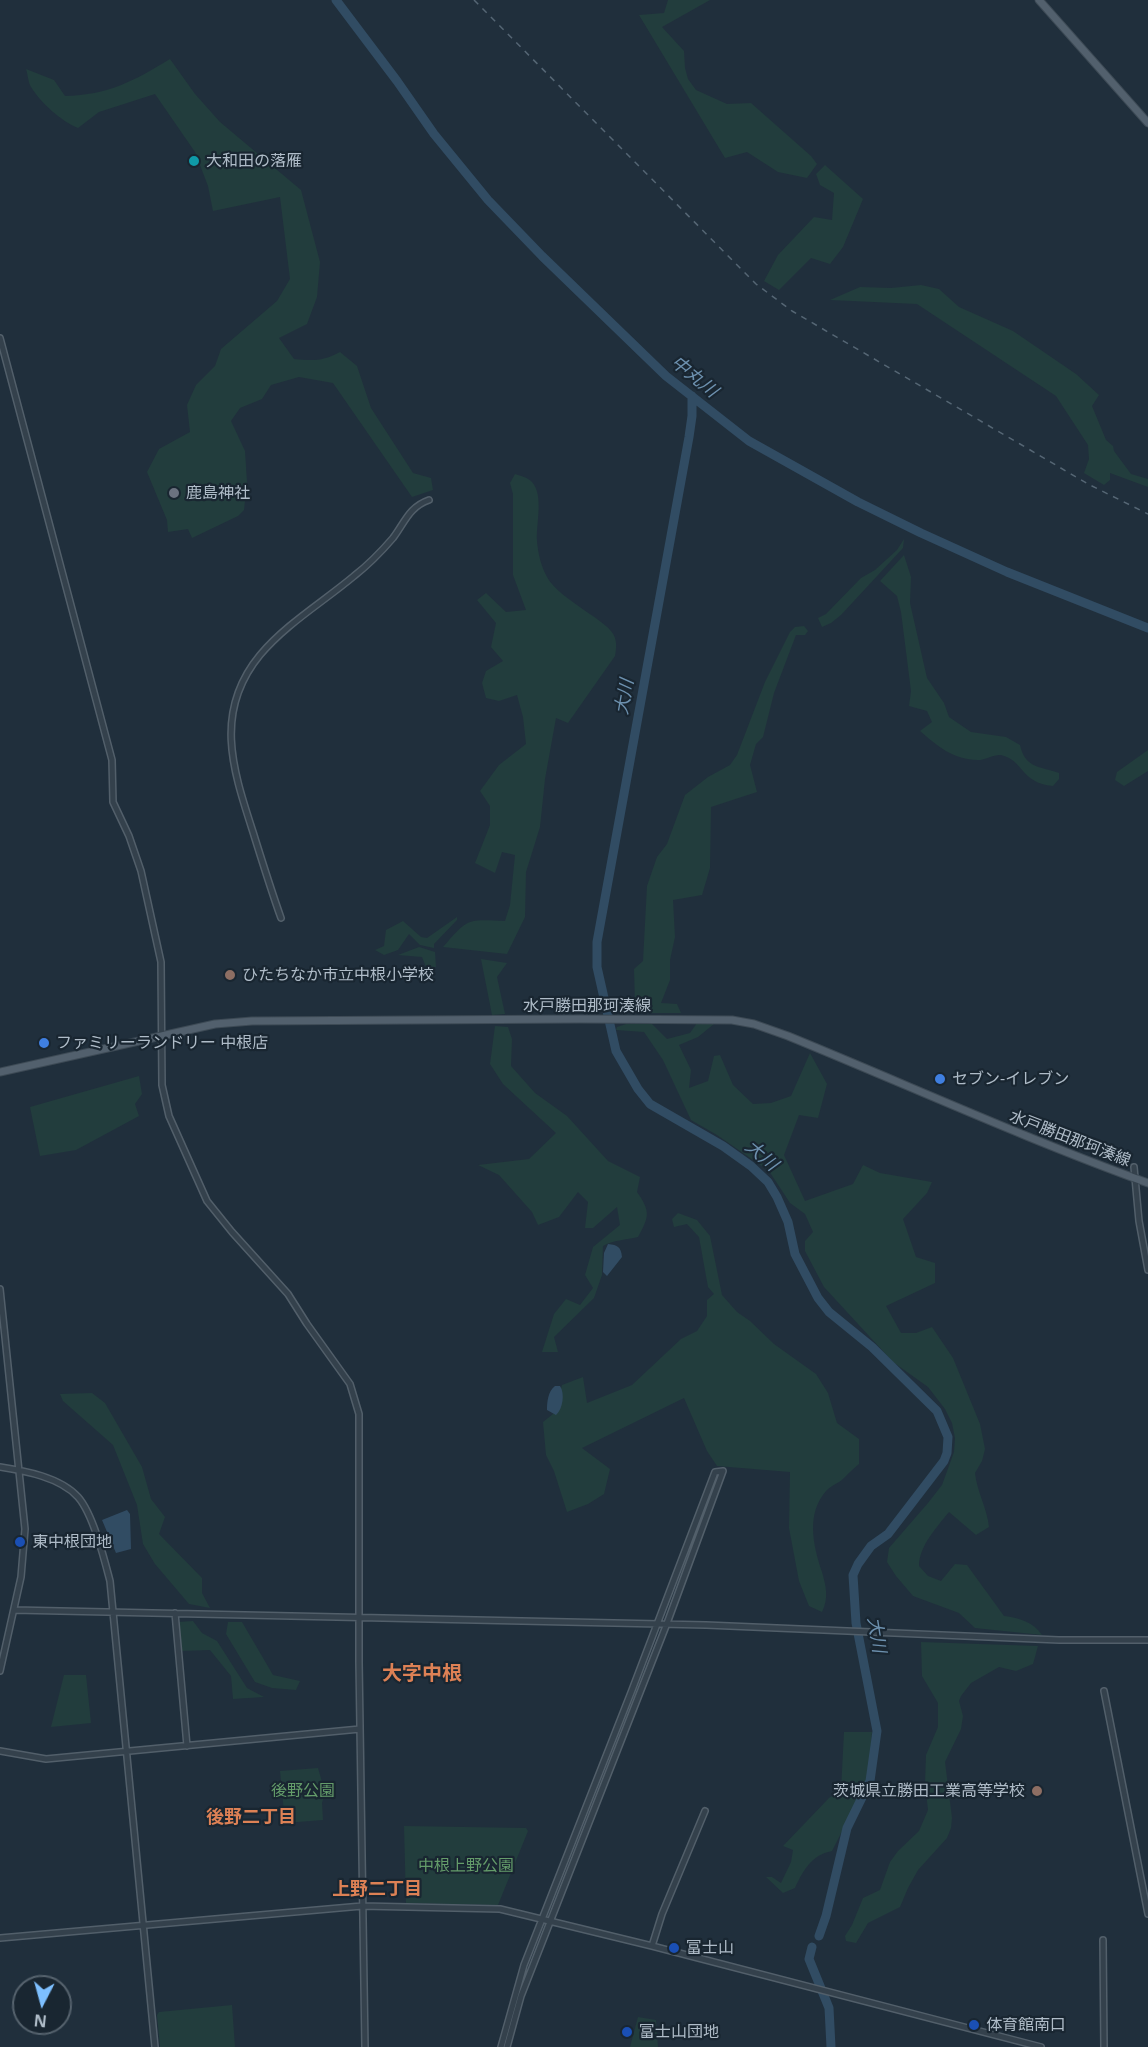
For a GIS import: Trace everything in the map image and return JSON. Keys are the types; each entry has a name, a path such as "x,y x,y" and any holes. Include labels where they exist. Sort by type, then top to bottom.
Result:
{"main road":[{"path":"1039,0 1148,123"},
{"name":"水戸勝田那珂湊線","path":"0,1072 215,1024 252,1021 719,1019 764,1027 806,1043 995,1124 1148,1183"}],"street":[{"path":"0,338 112,760 113,802 129,836 141,872 161,962 162,1084 167,1107 207,1201 232,1233 288,1294 346,1377 356,1401 359,1426 360,1729 365,2047"},
{"path":"281,918 233,768 231,728 239,693 250,670 274,640 366,567 393,537 409,512 429,500"},
{"path":"1134,1167 1139,1221 1148,1270"},
{"path":"0,1289 25,1536 21,1577 0,1671"},
{"path":"0,1467 20,1470 65,1487 72,1492 84,1506 110,1581 155,2047"},
{"path":"501,2047 514,1995 542,1920 715,1472 723,1471 666,1626 521,1996 507,2047"},
{"path":"14,1610 849,1630 1059,1640 1148,1640"},
{"path":"175,1614 187,1746"},
{"path":"1104,1691 1148,1914"},
{"path":"0,1751 46,1759 360,1729"},
{"path":"652,1946 662,1914 705,1811"},
{"path":"0,1938 362,1905 500,1909 1041,2047"},
{"path":"1103,1940 1104,2047"}],"green space":[{"path":"668,0 710,0 662,27 684,51 688,79 696,90 727,104 751,103 811,156 817,164 807,178 778,172 747,152 725,158 639,15 664,13"},
{"path":"170,59 195,94 220,122 301,190 320,262 317,297 307,324 279,338 294,359 318,360 340,352 357,366 371,408 413,473 431,478 433,490 412,497 333,383 299,377 271,385 262,399 240,408 231,421 245,451 247,482 244,510 238,516 192,538 188,529 168,532 167,520 147,472 159,449 190,432 187,405 196,385 215,366 221,349 277,301 290,279 280,197 213,211 208,186 195,152 155,94 99,112 78,128 58,116 40,99 30,85 26,69 54,80 65,96 80,95 108,90"},
{"path":"825,165 863,199 843,247 830,264 811,258 779,290 764,281 778,255 814,217 832,220 834,193 820,185 816,174"},
{"path":"921,285 939,289 959,307 1013,331 1076,374 1099,395 1092,406 1106,440 1113,446 1114,451 1131,474 1148,479 1148,487 1110,473 1110,480 1104,485 1084,473 1089,459 1088,445 1056,396 917,304 830,300 860,287 891,288"},
{"path":"515,474 528,479 536,488 539,502 537,546 547,577 553,586 611,631 616,647 615,656 568,723 556,718 545,779 540,827 526,872 525,917 507,954 443,947 458,930 469,922 505,921 510,905 515,855 502,852 495,873 475,863 490,825 490,806 480,791 499,765 526,744 523,717 517,695 499,701 486,698 482,683 486,671 503,661 491,647 496,623 477,600 486,593 506,612 526,610 513,575 513,494 510,483"},
{"path":"904,539 903,548 841,615 822,627 818,618 826,614 861,578 875,570 897,550"},
{"path":"904,555 911,577 910,603 927,678 944,703 949,717 971,732 1006,737 1020,745 1022,753 1029,762 1059,773 1059,779 1053,786 1034,781 1014,762 1001,755 978,760 961,758 939,747 920,731 932,722 927,711 909,706 911,691 901,612 897,596 880,581"},
{"path":"804,626 808,631 805,635 796,635 774,693 763,737 756,744 750,765 757,792 711,807 710,868 702,895 673,900 675,937 670,960 670,980 661,1003 677,1004 681,1013 614,1013 611,1008 635,1004 634,969 643,961 647,886 657,857 667,844 685,795 708,777 730,765 737,755 765,682 790,632 795,627"},
{"path":"1148,750 1148,771 1124,786 1115,780 1117,772"},
{"path":"457,917 457,920 434,944 434,948 420,945 409,934 398,950 384,955 375,950 384,946 386,930 403,921 421,937 427,938"},
{"path":"419,947 435,952 436,967 426,967 422,957 398,955"},
{"path":"481,959 507,963 497,977 505,1014 492,1015"},
{"path":"651,1023 667,1039 690,1033 697,1023 714,1024 698,1037 679,1045 691,1070 689,1088 708,1081 714,1056 720,1055 733,1085 753,1104 771,1103 791,1096 810,1053 827,1084 818,1118 799,1115 784,1155 805,1201 853,1184 863,1165 880,1173 932,1182 927,1193 903,1219 916,1257 935,1263 935,1283 886,1306 901,1333 916,1333 932,1327 953,1358 980,1424 985,1449 982,1461 975,1473 989,1527 976,1535 949,1512 925,1544 919,1566 928,1576 941,1581 955,1564 967,1565 1004,1616 1026,1621 1042,1635 975,1628 959,1613 913,1596 887,1562 889,1548 942,1485 954,1452 955,1438 952,1423 945,1409 928,1387 893,1362 824,1287 805,1251 805,1241 813,1232 805,1214 790,1203 769,1171 691,1120 663,1060 644,1032 616,1030 617,1027 626,1024"},
{"path":"495,1026 508,1027 512,1039 511,1066 535,1093 567,1116 608,1161 640,1177 637,1192 645,1205 647,1214 638,1237 615,1241 603,1246 602,1275 594,1298 554,1337 558,1352 542,1352 554,1314 566,1299 580,1305 593,1288 585,1275 593,1247 620,1225 617,1207 593,1228 585,1228 588,1202 578,1192 559,1217 538,1225 532,1212 499,1175 478,1165 529,1159 556,1133 503,1084 490,1064"},
{"path":"139,1076 142,1094 135,1104 139,1116 76,1150 40,1156 30,1107"},
{"path":"678,1213 697,1220 710,1236 722,1295 737,1312 774,1344 816,1374 828,1393 837,1423 859,1439 859,1464 826,1491 816,1510 814,1541 826,1592 826,1602 822,1612 809,1606 799,1581 789,1528 790,1472 717,1466 707,1451 684,1398 582,1448 610,1469 604,1494 588,1504 567,1512 554,1471 546,1455 543,1422 553,1414 562,1385 583,1377 587,1403 632,1385 681,1339 697,1331 707,1316 707,1300 714,1294 708,1287 699,1237 687,1224 674,1227 672,1219"},
{"path":"92,1393 105,1403 142,1467 151,1499 165,1517 159,1534 202,1578 202,1593 210,1608 189,1604 155,1564 143,1544 137,1505 113,1445 63,1401 60,1394"},
{"path":"193,1621 202,1633 217,1641 247,1688 264,1697 233,1699 231,1676 210,1650 181,1651 178,1622"},
{"path":"228,1622 242,1622 273,1675 300,1681 296,1690 272,1688 255,1682 226,1634"},
{"path":"921,1642 1038,1646 1033,1664 1016,1671 999,1667 971,1683 961,1696 959,1701 963,1716 961,1729 945,1762 952,1818 947,1838 918,1870 900,1907 868,1923 856,1943 846,1941 845,1936 863,1898 880,1890 890,1862 919,1831 928,1810 925,1784 926,1755 938,1727 938,1703 922,1676"},
{"path":"64,1675 86,1675 91,1723 51,1727"},
{"path":"844,1732 872,1732 868,1780 832,1851 813,1860 795,1888 783,1893 766,1877 772,1877 781,1883 791,1862 793,1850 783,1846 829,1798 841,1790"},
{"name":"後野公園","path":"318,1768 325,1792 322,1803 323,1820 285,1823 280,1771"},
{"name":"中根上野公園","path":"404,1826 526,1828 528,1831 498,1905 406,1903"},
{"path":"232,2005 235,2047 160,2047 157,2015 159,2012"},
{"path":"638,2017 656,2020 658,2047 630,2047"}],"water":[{"path":"608,1244 618,1247 622,1257 607,1276 603,1272 604,1253"},
{"path":"555,1386 560,1386 563,1397 562,1405 556,1415 547,1410 549,1394"},
{"path":"127,1510 130,1514 131,1549 116,1553 102,1520"}],"waterway":[{"name":"中丸川","path":"336,0 434,134 488,200 542,256 666,376 749,441 858,502 921,533 1007,572 1148,628"},
{"name":"大川","path":"692,396 689,437 597,942 597,967 616,1051 638,1089 650,1104 723,1146 751,1166 768,1182 788,1222 795,1254 818,1298 829,1312 872,1347 937,1411 948,1437 944,1461 888,1534 871,1546 853,1575 856,1623 877,1731 870,1781 847,1828 819,1936"},
{"name":"大川","path":"812,1947 809,1959 829,2008 831,2047"}],"railway":[{"path":"474,0 756,284 792,311 1088,484 1148,514"}],"place":[{"name":"大和田の落雁","path":"194,161"},
{"name":"鹿島神社","path":"174,493"},
{"name":"ひたちなか市立中根小学校","path":"230,975"},
{"name":"ファミリーランドリー 中根店","path":"44,1043"},
{"name":"セブン-イレブン","path":"940,1079"},
{"name":"東中根団地","path":"20,1542"},
{"name":"茨城県立勝田工業高等学校","path":"1037,1791"},
{"name":"富士山","path":"674,1948"},
{"name":"体育館南口","path":"974,2025"},
{"name":"富士山団地","path":"627,2032"}],"district":[{"name":"大字中根","path":"422,1674"},
{"name":"後野二丁目","path":"251,1818"},
{"name":"上野二丁目","path":"377,1890"}]}
